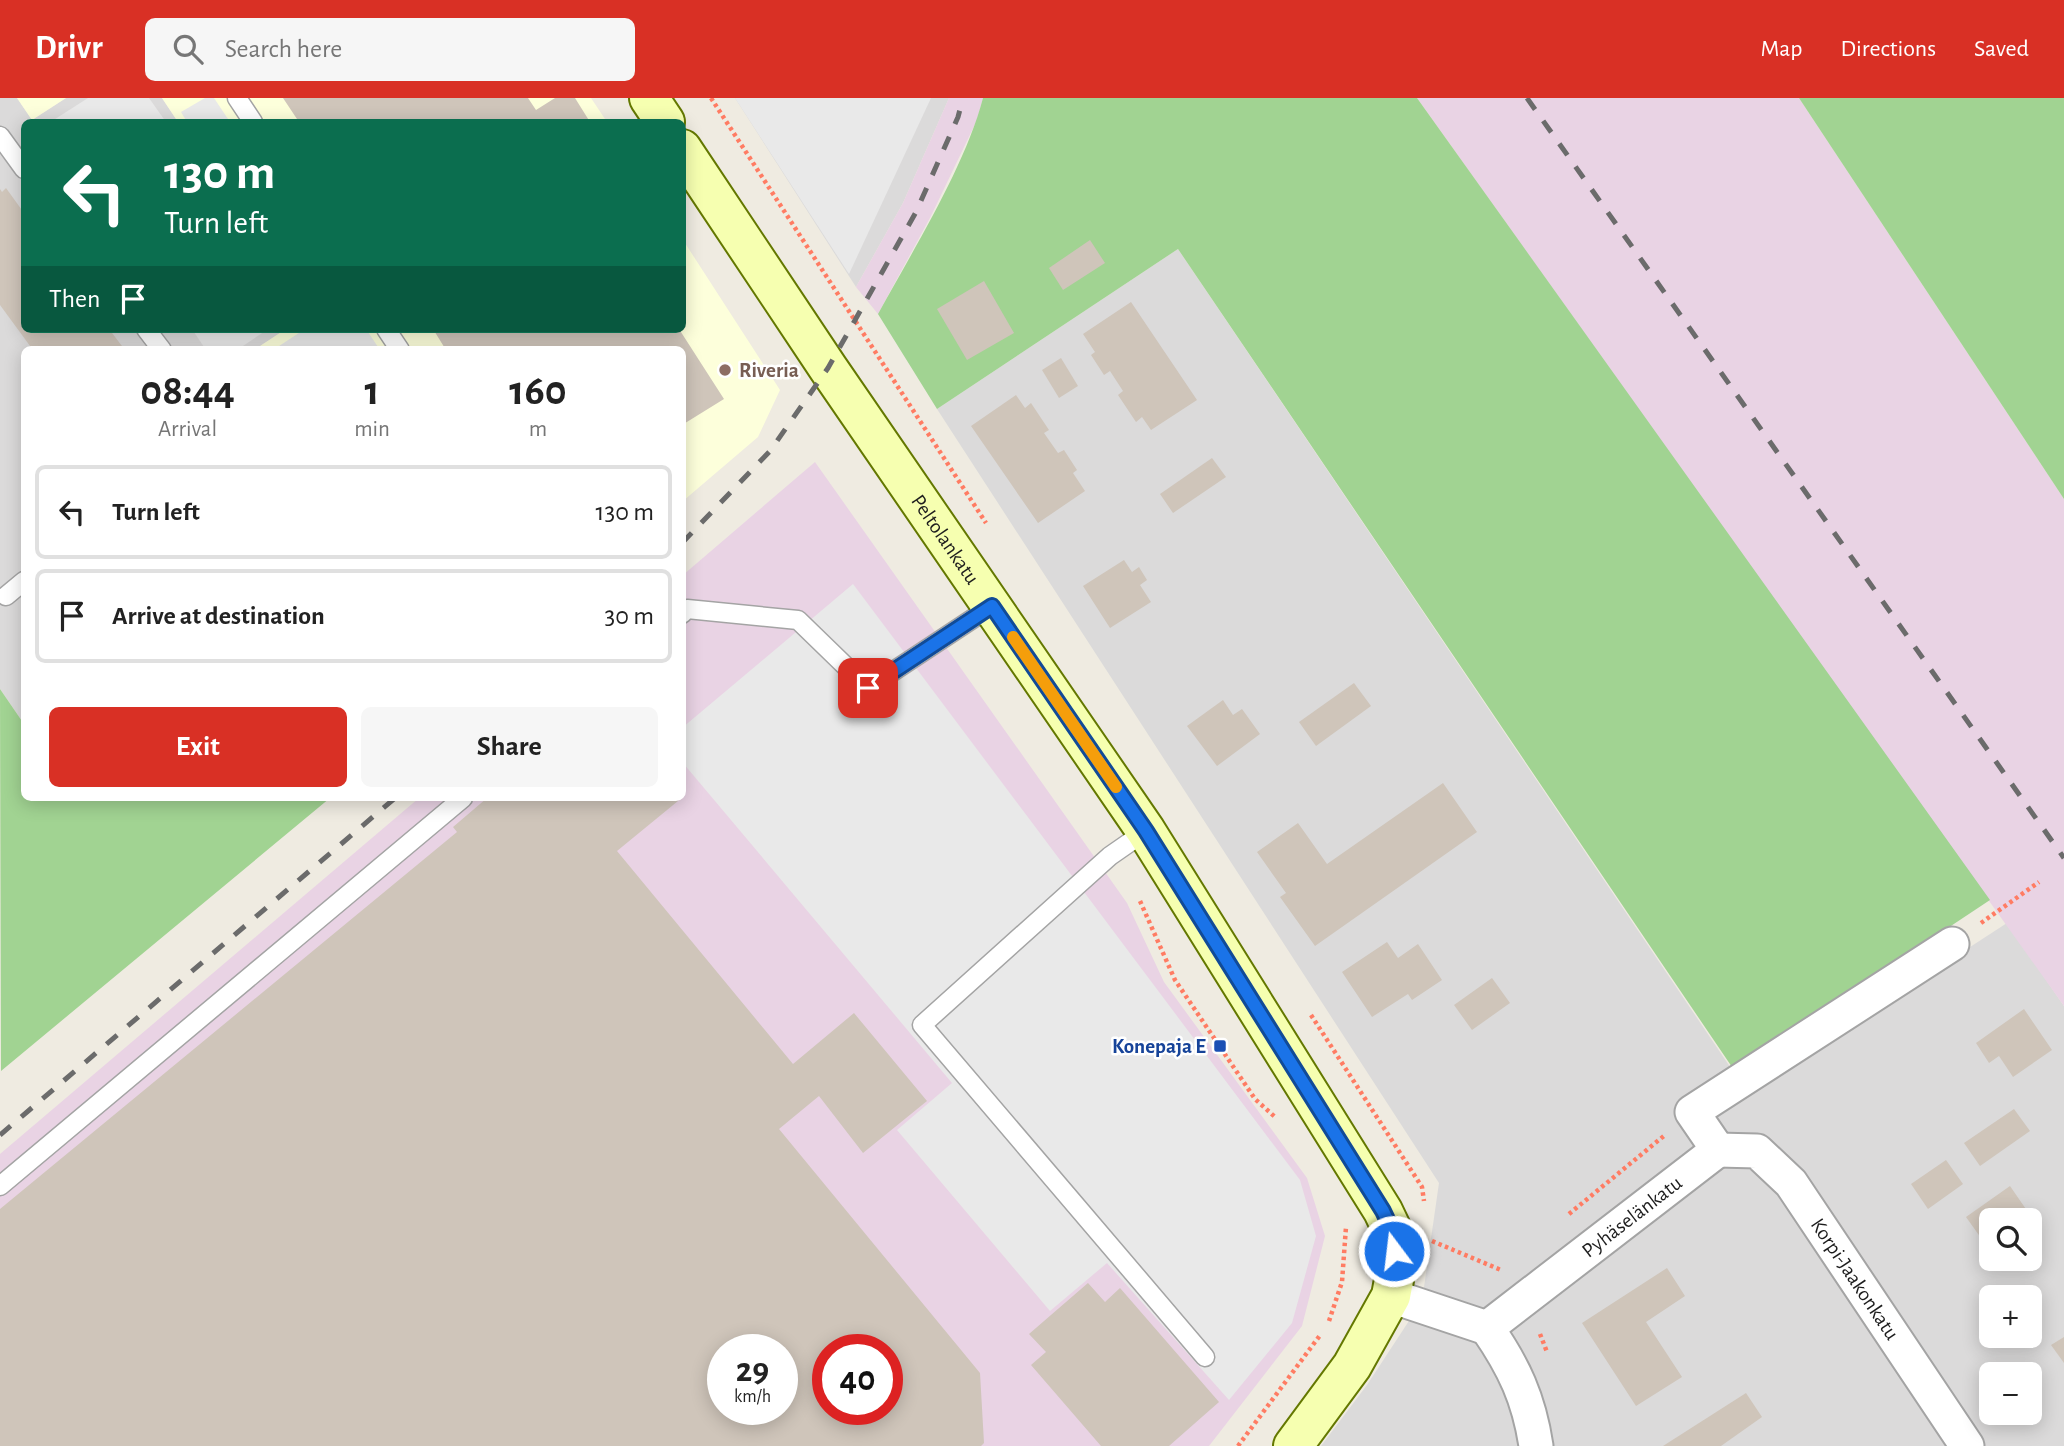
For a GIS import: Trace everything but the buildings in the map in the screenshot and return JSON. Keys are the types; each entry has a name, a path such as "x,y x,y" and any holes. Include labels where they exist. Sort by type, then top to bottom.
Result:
{"street":[{"path":"649,98 663,119"},
{"name":"Peltolankatu","path":"686,155 1146,831 1383,1211 1393,1232 1396,1269 1391,1296"},
{"path":"1718,1150 1692,1112 1952,944"},
{"name":"Pyhäselänkatu","path":"1487,1328 1718,1150"},
{"name":"Korpi-Jaakonkatu","path":"1718,1150 1756,1151 1791,1183 1967,1446"},
{"path":"1293,1446 1352,1366 1391,1296 1487,1328 1512,1364 1532,1416 1536,1446"}],"lane":[{"path":"237,98 251,119"},
{"path":"0,136 21,165"},
{"path":"6,596 21,584"},
{"path":"686,610 798,620 868,688 992,606"},
{"path":"0,1186 459,801"},
{"path":"1146,831 1110,856 922,1025 1205,1356"}],"path":[{"path":"1952,944 2039,881"},
{"path":"1565,1218 1692,1112"},
{"path":"1238,1446 1327,1327 1342,1282 1346,1226"},
{"path":"1501,1270 1512,1262"}],"shaded area":[{"path":"0,98 17,98 31,119 21,119 21,333 280,333 260,346 21,346 21,720 0,689"},
{"path":"17,98 66,98 34,119"},
{"path":"66,98 162,98 176,119 34,119"},
{"path":"88,98 149,98 164,119 55,119"},
{"path":"162,98 591,98 605,119 176,119"},
{"path":"205,98 214,98 228,119 185,119 181,112"},
{"path":"735,98 949,98 903,203 856,287"},
{"path":"735,98 931,98 849,274"},
{"path":"949,98 983,98 977,120 931,216 878,314 856,287 903,203"},
{"path":"1417,98 1799,98 2064,499 2064,1006"},
{"name":"Riveria","path":"686,245 780,390 758,437 686,498 686,346 260,346 280,333 686,333"},
{"path":"1178,249 1747,1092 2007,923 2064,1006 2064,1446 1321,1446 1367,1385 1422,1301 1439,1183 937,409"},
{"path":"195,333 262,333 243,346 203,346"},
{"path":"299,333 369,333 377,346 279,346"},
{"path":"815,462 1127,903 1164,982 1307,1178 1325,1236 1302,1326 1209,1446 0,1446 0,1154 415,801 686,801 686,572"},
{"path":"853,584 1300,1180 1316,1236 1292,1323 1229,1400 1107,1263 1050,1311 897,1130 952,1083 686,767 686,725"}],"green space":[{"path":"983,98 1417,98 1990,900 1734,1070 1178,249 937,409 878,314 951,180"},
{"path":"1799,98 2064,98 2064,499"},
{"path":"0,689 21,720 21,801 326,801 1,1071"}],"railway":[{"path":"686,539 770,451 828,368 916,212 958,117 963,98"},
{"path":"1527,98 2064,858"},
{"path":"0,1135 391,801"}],"slow traffic":[{"path":"1013,637 1116,787"}],"place":[{"name":"Riveria","path":"725,370"},
{"name":"Konepaja E","path":"1220,1046"}],"route":[{"path":"868,688 992,606 1146,831 1383,1211 1393,1232 1394,1251"}]}
